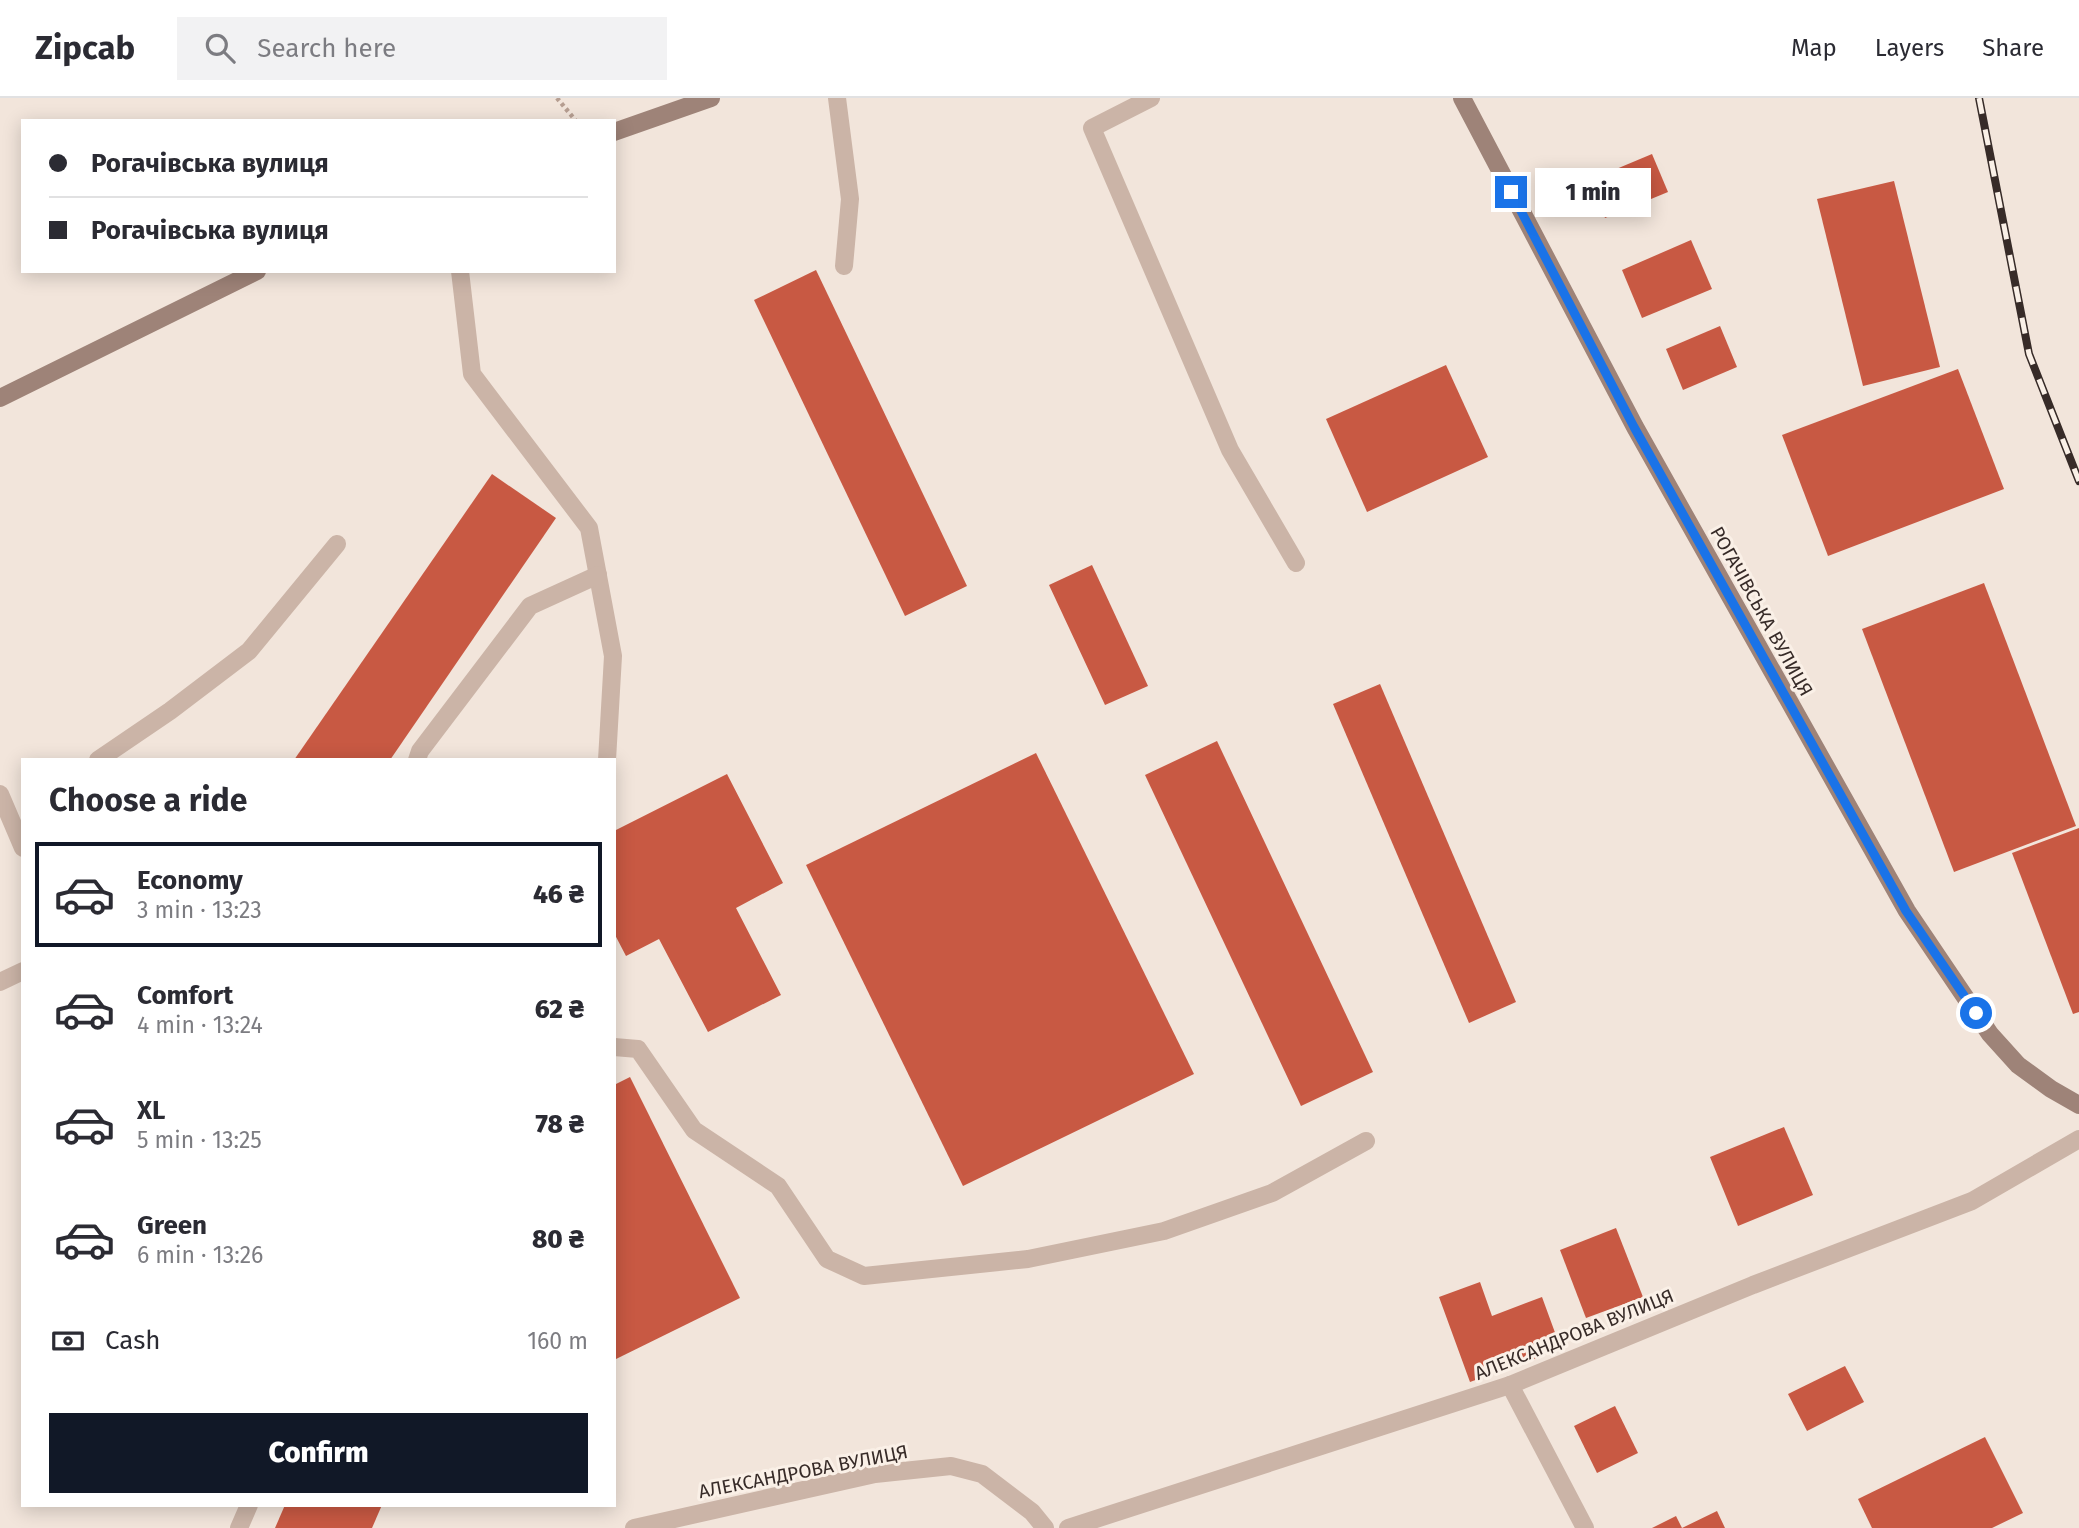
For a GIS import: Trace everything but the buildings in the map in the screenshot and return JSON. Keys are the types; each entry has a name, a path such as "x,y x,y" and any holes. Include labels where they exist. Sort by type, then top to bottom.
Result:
{"street":[{"path":"616,131 711,98"},
{"path":"837,98 850,200 844,266"},
{"path":"1151,98 1092,128 1230,450 1296,563"},
{"name":"РОГАЧІВСЬКА ВУЛИЦЯ","path":"1462,98 1634,427 1906,911 1990,1034 2018,1065 2079,1105"},
{"path":"0,398 253,273"},
{"path":"460,273 472,374 589,528 613,656 607,758"},
{"path":"101,758 170,711 249,651 337,544"},
{"path":"418,758 420,751 530,606 598,575"},
{"path":"0,794 21,843"},
{"path":"0,982 21,972"},
{"path":"616,1047 638,1049 694,1130 778,1186 827,1259 864,1276 1028,1259 1164,1231 1272,1193 1366,1142"},
{"name":"АЛЕКСАНДРОВА ВУЛИЦЯ","path":"1068,1528 1510,1385 1754,1285 1972,1201 2079,1139"},
{"path":"1510,1385 1585,1528"},
{"name":"АЛЕКСАНДРОВА ВУЛИЦЯ","path":"634,1528 875,1474 951,1466 982,1474 1032,1512 1045,1528"},
{"path":"239,1528 248,1507"}],"path":[{"path":"557,98 574,119"}],"railway":[{"path":"1979,98 2029,354 2079,481"}],"route":[{"path":"1511,192 1634,427 1906,911 1976,1013"}]}
